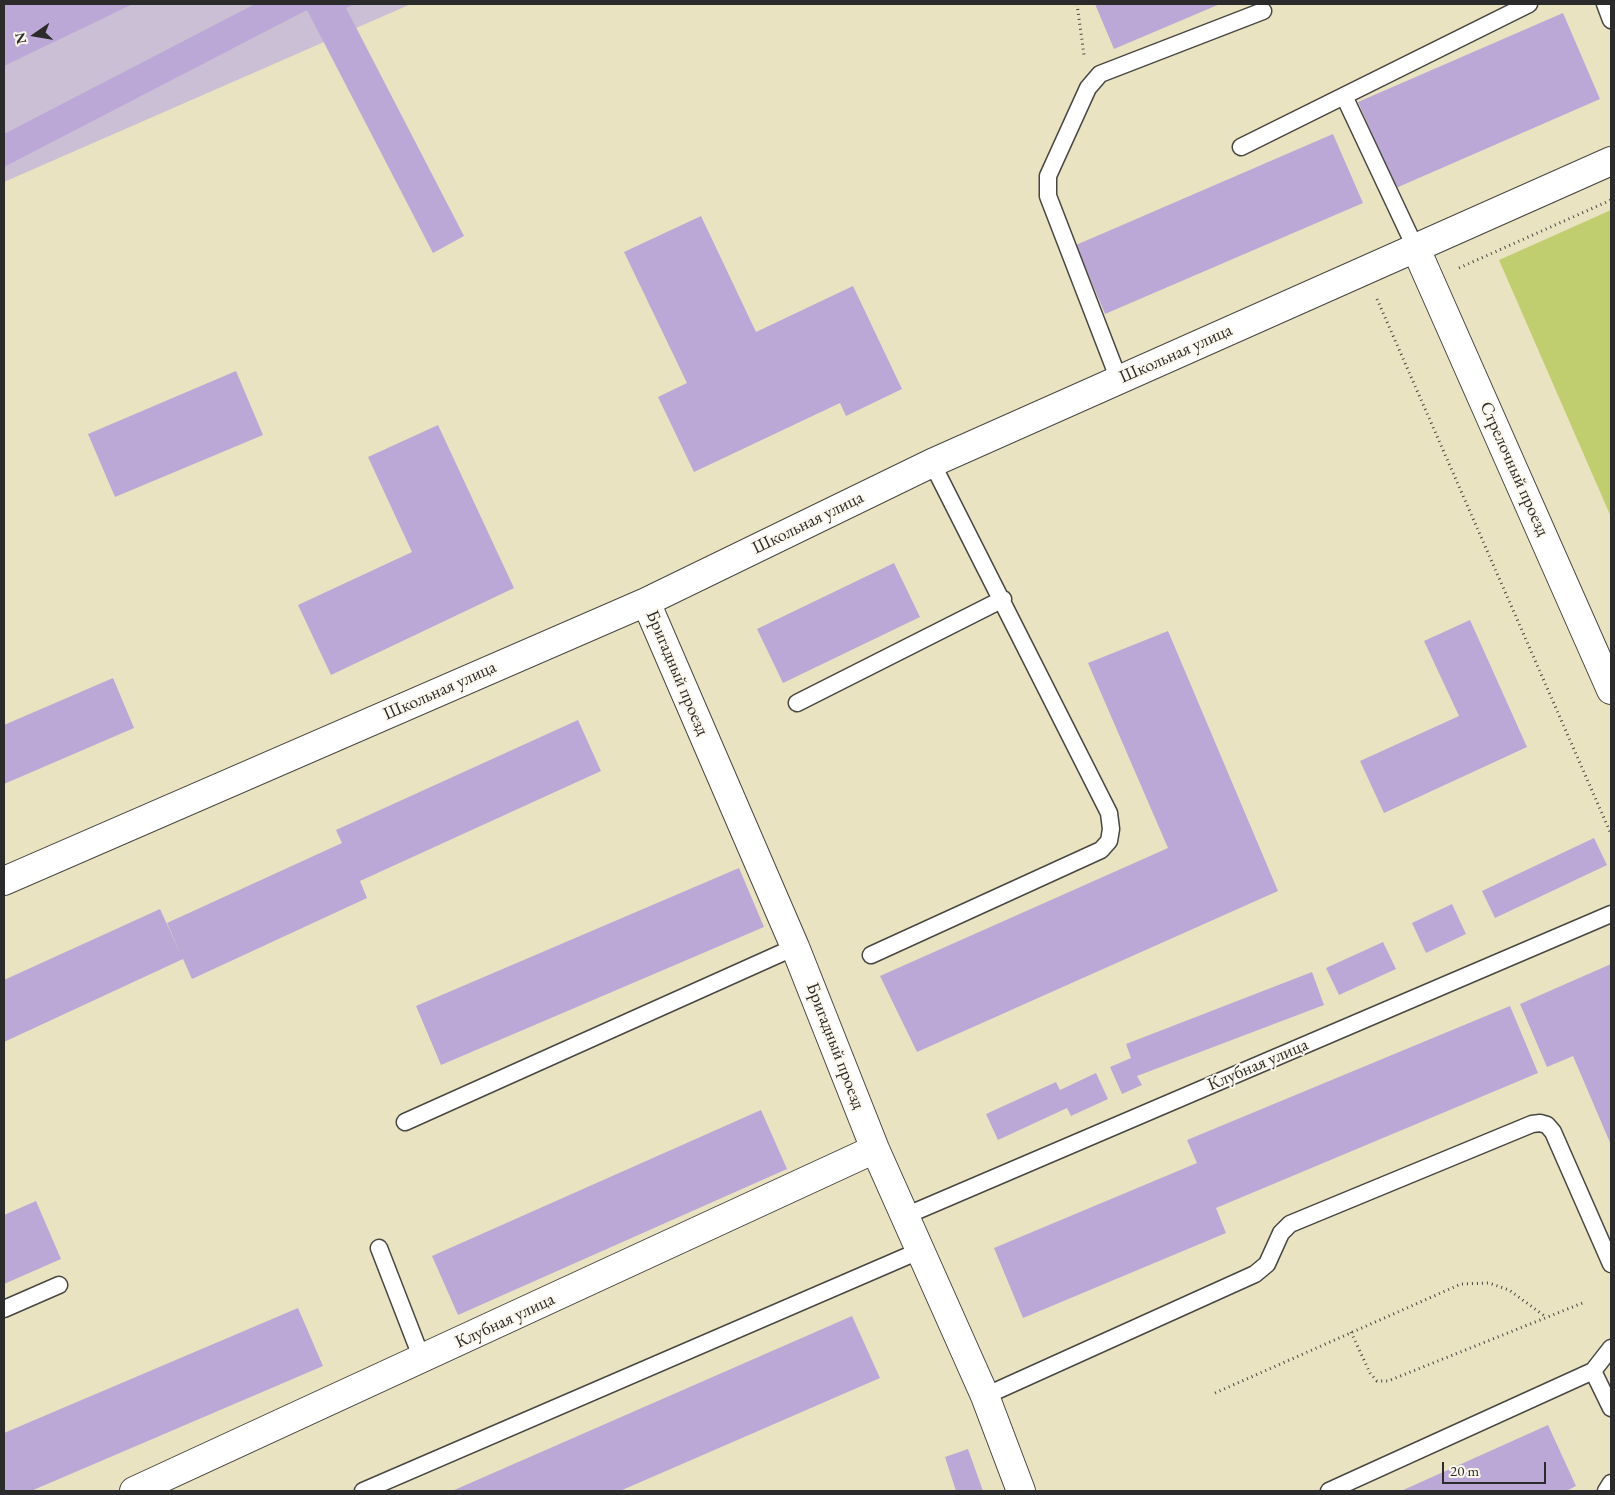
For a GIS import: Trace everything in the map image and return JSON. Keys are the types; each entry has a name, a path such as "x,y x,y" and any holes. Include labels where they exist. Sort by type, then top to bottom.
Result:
{"street":[{"name":"Школьная улица","path":"4,881 646,602 932,463 1611,161"},
{"name":"Стрелочный проезд","path":"1416,249 1611,690"},
{"name":"Бригадный проезд","path":"646,602 795,947 875,1149 985,1396 1021,1491"},
{"name":"Клубная улица","path":"134,1491 875,1149"}],"lane":[{"path":"1241,147 1528,4"},
{"path":"1605,4 1611,20"},
{"path":"1119,380 1048,196 1048,176 1088,88 1100,74 1263,10"},
{"path":"1344,96 1416,249"},
{"path":"871,955 1101,850 1108,841 1111,829 1109,813 1003,599 932,463"},
{"path":"797,703 1003,599"},
{"name":"Клубная улица","path":"905,1216 1611,914"},
{"path":"405,1122 795,947"},
{"path":"985,1396 1255,1274 1267,1264 1281,1234 1290,1224 1532,1124 1540,1123 1547,1126 1553,1132 1611,1264"},
{"path":"379,1248 422,1359"},
{"path":"363,1491 919,1251"},
{"path":"4,1309 59,1286"},
{"path":"1329,1491 1593,1371 1611,1348"},
{"path":"1593,1371 1611,1408"},
{"path":"1606,1491 1611,1484"}],"path":[{"path":"1077,4 1088,88"},
{"path":"1457,269 1611,200"},
{"path":"1365,271 1611,834"},
{"path":"1215,1393 1461,1284 1473,1282 1489,1283 1509,1290 1546,1317"},
{"path":"1351,1332 1376,1381 1388,1381 1585,1302"}],"shaded area":[{"path":"4,4 411,4 4,182"}],"green space":[{"path":"1611,210 1611,517 1499,260"}],"building":[{"path":"4,4 133,4 4,66"},
{"path":"255,4 355,4 346,8 464,236 433,253 307,10 4,167 4,134"},
{"path":"1095,4 1220,4 1114,49"},
{"path":"1563,13 1600,99 1396,188 1358,102"},
{"path":"1333,134 1363,203 1105,314 1076,245"},
{"path":"701,216 756,332 853,286 902,389 846,416 840,403 694,472 658,397 687,383 624,252"},
{"path":"236,371 263,435 115,497 88,434"},
{"path":"438,425 514,588 331,675 298,605 412,552 368,457"},
{"path":"894,563 920,617 783,683 757,629"},
{"path":"1470,620 1527,747 1384,813 1360,761 1459,716 1424,641"},
{"path":"1168,631 1278,891 917,1052 880,976 1168,848 1088,663"},
{"path":"113,678 134,728 4,784 4,725"},
{"path":"578,720 601,771 360,881 367,898 192,979 183,959 4,1042 4,980 160,909 182,957 167,923 342,843 336,830"},
{"path":"1594,838 1607,865 1495,918 1482,891"},
{"path":"739,868 764,927 441,1065 416,1006"},
{"path":"1452,904 1466,934 1426,953 1412,923"},
{"path":"1383,942 1396,969 1339,995 1326,968"},
{"path":"1611,964 1611,1145 1573,1056 1547,1067 1520,1004"},
{"path":"1312,972 1324,1005 1137,1076 1142,1085 1122,1094 1110,1067 1131,1058 1126,1044"},
{"path":"1510,1006 1538,1073 1216,1208 1226,1233 1023,1318 994,1248 1197,1163 1187,1140"},
{"path":"1096,1073 1108,1099 1071,1116 1067,1108 998,1140 986,1114 1056,1082 1060,1090"},
{"path":"761,1110 787,1169 458,1315 432,1256"},
{"path":"36,1201 61,1259 4,1284 4,1215"},
{"path":"298,1308 323,1366 31,1491 4,1491 4,1433"},
{"path":"852,1316 880,1378 620,1491 452,1491"},
{"path":"1548,1425 1576,1486 1566,1491 1401,1491"},
{"path":"968,1449 983,1491 956,1491 945,1457"}]}
